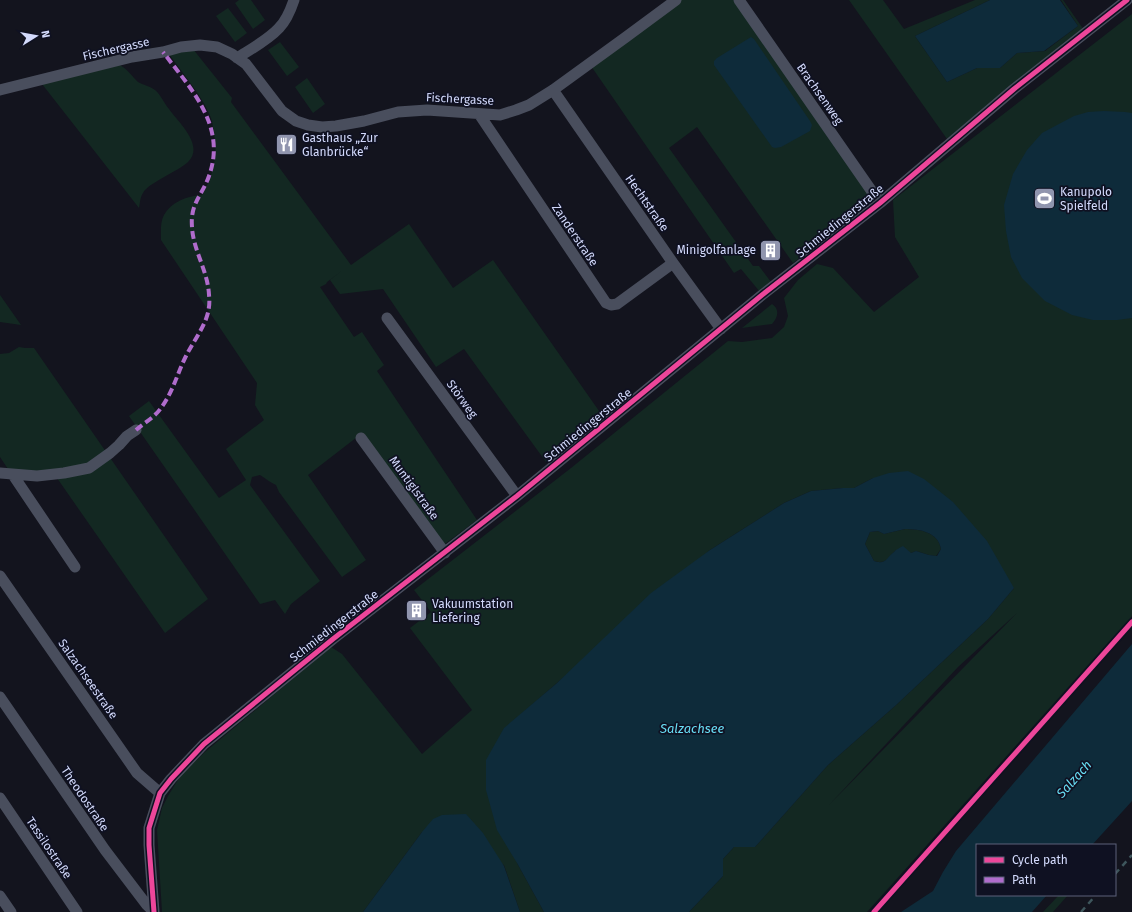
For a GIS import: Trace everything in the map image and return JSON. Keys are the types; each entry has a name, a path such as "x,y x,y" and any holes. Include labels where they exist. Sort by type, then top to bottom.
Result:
{"street":[{"path":"237,58 279,28 287,16 294,0"},
{"name":"Fischergasse","path":"0,90 137,56 163,52 181,47 200,45 217,47 232,54 246,64 282,111 296,121 308,125 322,127 336,126 364,122 398,112 427,110 500,114 529,105 553,90 676,0"},
{"name":"Brachsenweg","path":"739,0 880,203"},
{"name":"Schmiedingerstraße","path":"154,912 148,845 149,828 160,793 204,744 333,639 517,496 721,329 880,203 1014,89 1126,0"},
{"name":"Hechtstraße","path":"553,90 673,263 721,329"},
{"name":"Zanderstraße","path":"479,114 606,303 611,305 617,304 673,263"},
{"name":"Störweg","path":"387,318 517,496"},
{"path":"0,473 37,476 89,468 110,453 127,436 136,430"},
{"name":"Muntiglstraße","path":"362,438 445,553"},
{"path":"13,475 75,567"},
{"name":"Salzachseestraße","path":"0,576 137,773 160,793"},
{"name":"Theodostraße","path":"0,697 105,850 146,904 154,912"},
{"name":"Tassilostraße","path":"0,799 77,912"},
{"path":"0,896 11,912"}],"green space":[{"path":"239,0 251,0 265,20 253,29 235,3"},
{"path":"680,0 736,0 871,196 870,202 860,212 793,263 697,127 669,148 753,266 759,266 771,282 760,292 741,269 734,273 591,66"},
{"path":"849,0 883,0 904,29 975,0 990,0 915,36 947,82 977,68 1000,68 1017,53 1045,51 1078,26 1061,0 1063,0 1084,30 947,139"},
{"path":"228,8 247,33 235,42 216,16"},
{"path":"1132,14 1132,616 867,912 689,912 723,876 723,859 734,847 755,847 828,765 895,706 988,619 1014,588 873,478 854,488 811,491 784,503 710,550 504,729 517,863 544,912 520,912 504,865 422,832 363,912 162,912 157,830 162,808 181,775 205,752 331,647 342,654 422,754 472,710 410,628 431,612 414,590 571,468 728,341 742,342 772,338 784,327 788,316 784,298 798,280 817,264 833,268 874,312 919,277 895,237 893,200","holes":["1017,613 829,805 958,667"]},
{"path":"280,42 299,67 287,76 268,50"},
{"path":"193,49 232,98 231,102 351,265 409,224 453,288 493,260 604,418 546,462 464,349 436,367 383,289 340,294 330,280 343,270 320,287 354,337 362,332 384,365 377,371 477,520 442,546 361,434 308,475 366,560 342,577 279,492 276,485 260,475 252,477 250,485 320,581 291,604 285,614 275,600 260,604 129,416 149,401 219,498 246,480 226,449 264,420 255,405 257,383 161,240 162,221 167,210 180,200 202,195 214,166 215,142 209,113 199,95 169,54"},
{"path":"120,65 138,82 151,87 157,92 188,134 192,141 193,148 192,155 188,162 146,189 141,196 139,208 42,84"},
{"path":"307,78 325,104 313,113 295,87"},
{"path":"0,295 21,325 0,322"},
{"path":"772,304 776,308 777,314 776,319 772,324 742,328"},
{"path":"19,347 34,348 208,599 165,633 57,478 10,472 0,457 0,354 9,353"},
{"path":"905,529 922,531 932,535 939,543 941,549 936,556 916,551 911,553 896,550 885,561 874,561 865,544 870,532 878,531 884,534"},
{"path":"1058,896 1067,896 1053,912 1043,912"}],"water":[{"path":"990,0 1060,0 1078,26 1044,51 1017,53 1000,68 977,68 947,82 915,36"},
{"path":"751,37 754,39 812,125 810,131 781,147 772,147 714,65 714,61 717,58"},
{"path":"1104,111 1132,113 1132,318 1117,320 1093,320 1072,315 1045,301 1022,278 1011,257 1006,231 1004,205 1013,174 1027,150 1042,133 1074,116 1088,112"},
{"name":"Salzachsee","path":"908,471 924,479 953,502 987,541 1014,588 988,619 895,706 828,765 755,847 734,847 723,859 723,876 689,912 544,912 497,830 486,790 486,760 504,728 557,683 651,593 710,550 784,503 811,491 854,488 873,478 889,473","holes":["911,529 928,533 936,539 941,549 937,556 916,551 911,553 903,546 896,550 886,560 881,562 874,561 865,544 870,532 878,531 884,534"]},
{"name":"Salzach","path":"1132,644 1132,801 1093,844 976,844 976,896 1046,896 1032,912 901,912 933,891 956,851"},
{"path":"466,814 483,833 504,866 520,912 363,912 433,819 442,815"}],"railway":[{"path":"1116,873 1132,855"},
{"path":"1081,912 1095,896"}],"marked path":[{"path":"136,430 156,414 165,402 186,356 204,324 208,313 209,304 208,286 193,236 192,219 197,200 209,176 213,158 213,141 210,125 195,94 163,52"}],"cycle path":[{"path":"154,912 149,828 160,793 204,744 333,639 517,496 762,295 880,203 1014,89 1127,0"},
{"path":"874,912 1132,622"}],"place":[{"name":"Gasthaus „Zur Glanbrücke“","path":"287,145"},
{"name":"Kanupolo Spielfeld","path":"1045,199"},
{"name":"Minigolfanlage","path":"771,250"},
{"name":"Vakuumstation Liefering","path":"417,611"}]}
